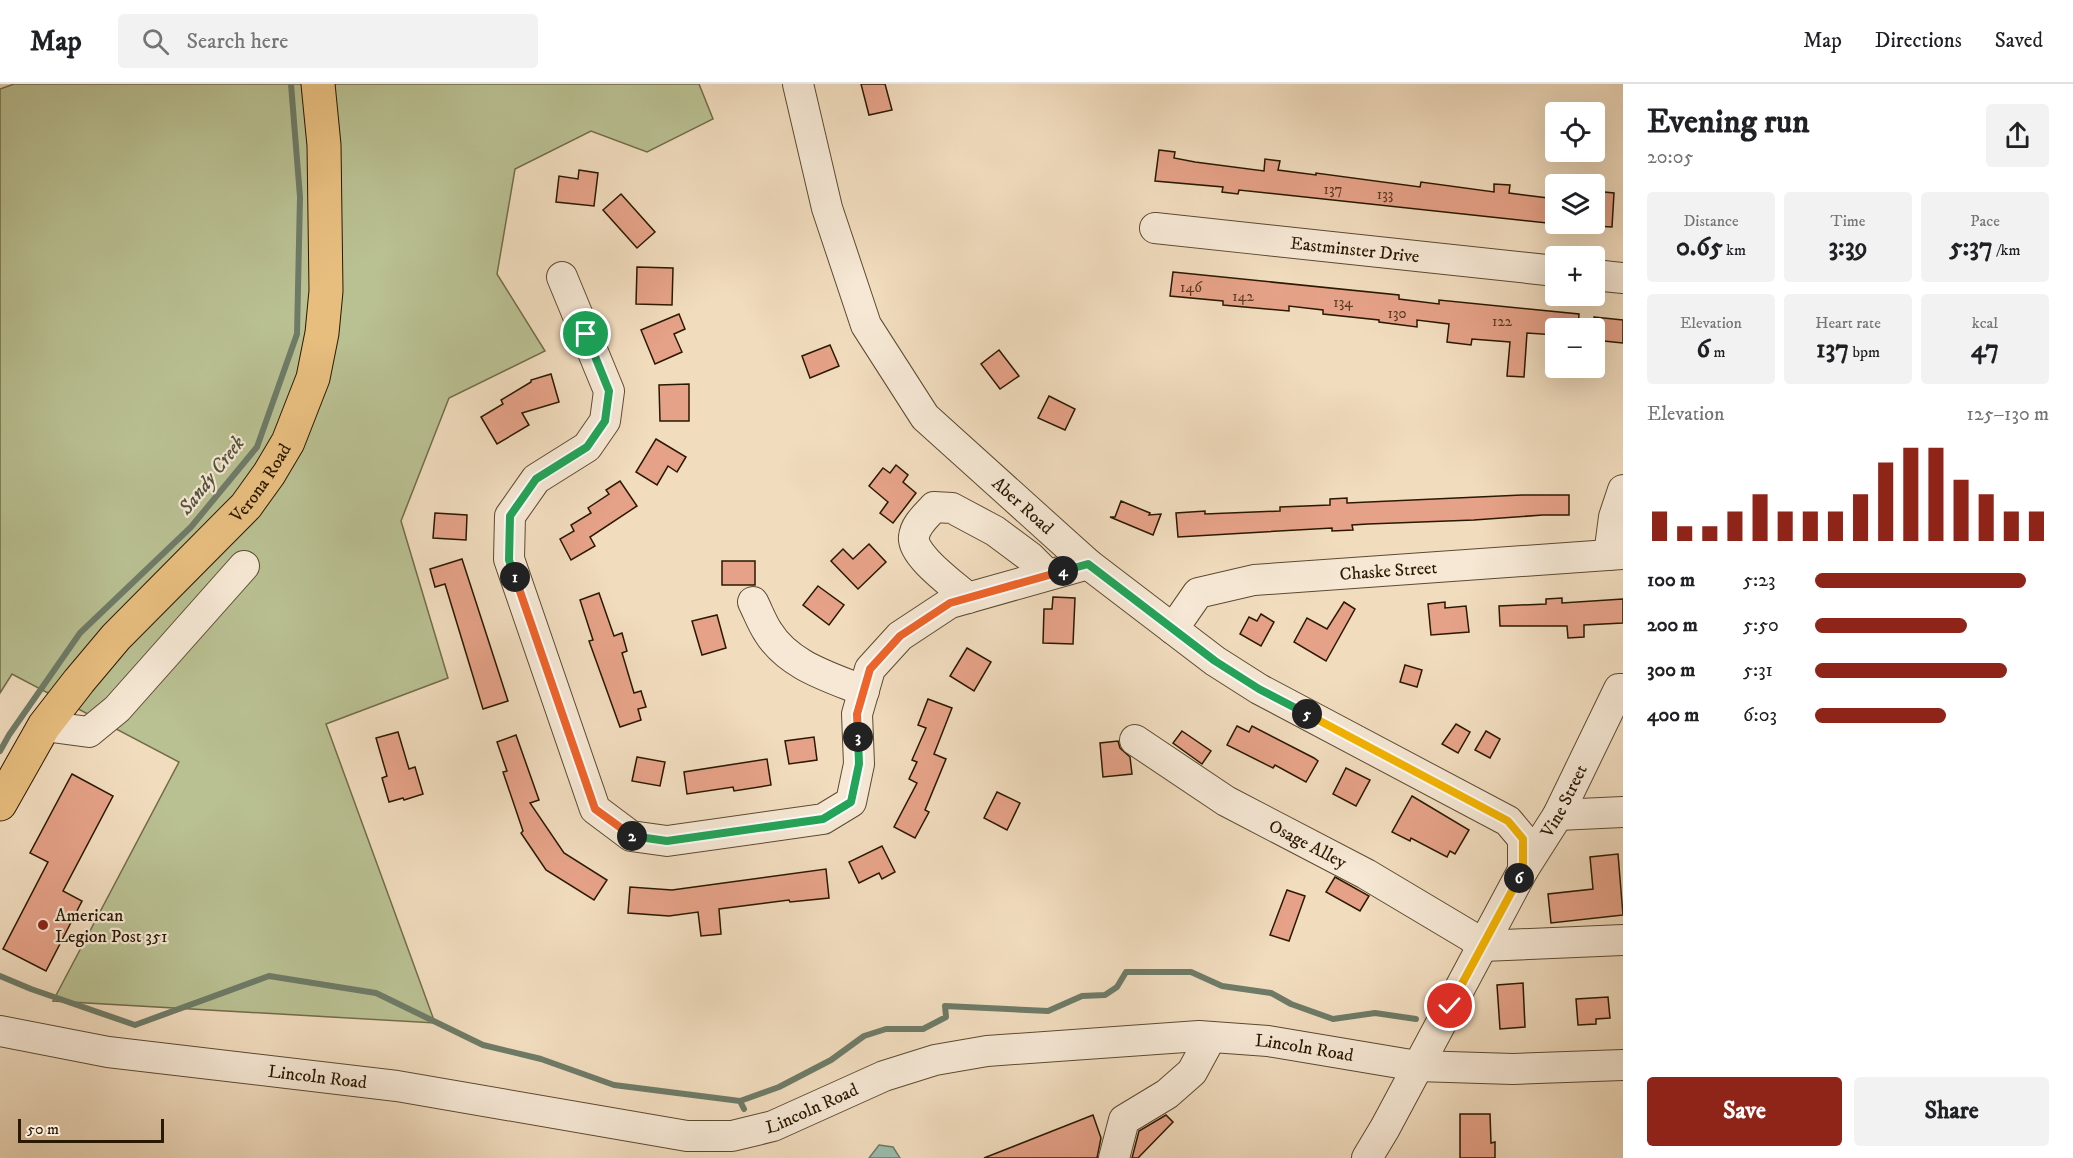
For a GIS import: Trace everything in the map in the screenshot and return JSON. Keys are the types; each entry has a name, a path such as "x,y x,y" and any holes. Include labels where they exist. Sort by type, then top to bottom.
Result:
{"main road":[{"name":"Verona Road","path":"0,804 44,726 116,637 246,506 283,450 302,410 316,366 326,291 324,146 318,84"}],"street":[{"name":"Aber Road","path":"798,84 828,208 866,325 925,417 1088,564 1215,661 1259,689 1508,821 1523,839 1523,870"},
{"name":"Eastminster Drive","path":"1155,228 1545,270"},
{"path":"1605,276 1623,278"},
{"path":"562,277 609,391 605,421 587,447 536,479 510,516 509,560 595,809 631,836 667,841 823,819 851,802 859,764 857,714 870,669 900,636 950,603 1088,564"},
{"path":"1616,554 1614,517 1623,490"},
{"path":"968,598 918,553 913,539 919,524 934,507 952,508 995,531 1030,557 1048,575"},
{"name":"Chaske Street","path":"1173,629 1198,593 1254,580 1616,554"},
{"path":"44,726 89,732 117,709 244,566"},
{"path":"753,602 768,633 786,654 806,667 864,691"},
{"name":"Vine Street","path":"1368,1158 1523,870 1558,815 1621,689"},
{"name":"Osage Alley","path":"1136,740 1226,801 1366,874 1470,936 1482,946"},
{"path":"1558,815 1623,812"},
{"path":"1482,946 1623,940"},
{"name":"Lincoln Road","path":"0,1031 108,1052 397,1086 687,1136 732,1136 773,1126 884,1076 935,1060 987,1051 1199,1036 1268,1041 1417,1066 1513,1069 1623,1065"},
{"path":"1114,1158 1124,1120 1167,1094 1192,1072 1211,1037"}],"shaded area":[{"path":"14,84 699,84 713,119 647,152 591,131 515,169 497,274 545,351 449,398 401,521 448,678 326,724 435,1023 53,1001 179,762 12,674 0,693 0,89"},
{"path":"879,1145 893,1147 900,1158 869,1158"}],"building":[{"path":"861,84 885,84 892,110 869,115"},
{"path":"1159,150 1175,152 1174,158 1195,162 1264,171 1265,159 1280,161 1278,170 1420,187 1421,182 1494,192 1494,184 1510,185 1509,193 1545,198 1545,223 1239,190 1238,194 1222,192 1223,187 1155,181"},
{"path":"579,170 598,173 594,206 556,202 559,176 578,179"},
{"path":"1605,192 1614,193 1612,227 1605,227"},
{"path":"621,194 655,232 637,248 603,210"},
{"path":"637,267 673,268 672,305 636,304"},
{"path":"1173,272 1399,295 1399,299 1439,304 1439,300 1579,314 1579,318 1545,318 1545,334 1527,333 1524,377 1507,376 1510,342 1472,339 1471,345 1447,342 1449,324 1417,320 1417,327 1323,314 1323,310 1289,306 1289,311 1223,305 1223,301 1170,296"},
{"path":"679,314 685,329 674,334 682,352 655,364 641,330"},
{"path":"1605,318 1623,320 1623,343 1605,341"},
{"path":"830,345 839,366 810,378 802,356"},
{"path":"999,350 1019,376 1000,389 981,364"},
{"path":"551,374 559,402 522,413 529,425 497,444 481,417 503,404 501,400 531,380"},
{"path":"689,384 689,421 660,421 659,385"},
{"path":"1049,396 1075,409 1065,430 1038,418"},
{"path":"656,439 686,457 677,472 668,466 657,485 636,472"},
{"path":"896,465 908,475 903,482 916,493 893,523 880,513 888,502 869,486 883,468 890,473"},
{"path":"620,481 637,506 590,537 595,546 571,560 560,539 574,531 571,525 591,513 588,508 609,494 606,490"},
{"path":"1569,495 1569,515 1352,525 1353,530 1332,531 1332,528 1178,537 1176,513 1280,511 1280,507 1330,505 1330,499 1347,498 1347,503"},
{"path":"1121,501 1150,513 1149,515 1161,514 1153,535 1110,517 1115,517"},
{"path":"435,513 467,515 466,540 433,538"},
{"path":"869,544 886,562 858,589 831,561 843,549 853,559"},
{"path":"462,559 508,701 483,709 445,584 435,587 430,569"},
{"path":"722,561 755,561 755,585 722,585"},
{"path":"818,586 844,605 829,625 803,605"},
{"path":"599,593 614,636 622,633 627,651 622,653 634,693 641,691 646,707 638,709 641,720 620,727 589,641 593,640 580,600"},
{"path":"1053,597 1075,598 1073,644 1043,643 1044,609 1052,609"},
{"path":"1562,598 1562,603 1623,599 1623,623 1584,625 1584,637 1568,638 1567,626 1500,626 1499,606 1546,604 1546,599"},
{"path":"1344,602 1355,609 1326,661 1294,642 1307,618 1327,629"},
{"path":"1445,602 1445,608 1466,606 1469,632 1431,635 1428,604"},
{"path":"1261,614 1274,622 1261,646 1240,634 1249,617 1257,621"},
{"path":"717,615 726,648 702,655 692,621"},
{"path":"967,648 991,662 974,691 950,676"},
{"path":"1405,665 1422,670 1417,687 1400,682"},
{"path":"928,699 952,708 934,754 946,759 925,810 929,812 915,838 894,827 917,783 909,779 917,762 912,760 926,728 918,725"},
{"path":"1456,724 1470,732 1458,753 1442,744"},
{"path":"1237,726 1249,732 1252,726 1318,761 1306,782 1275,765 1273,768 1227,745"},
{"path":"1182,731 1211,751 1202,764 1173,743"},
{"path":"1486,731 1500,739 1490,758 1475,750"},
{"path":"398,732 409,769 415,767 423,794 389,802 382,778 387,776 376,738"},
{"path":"516,735 539,800 530,803 564,853 607,880 594,900 546,870 521,833 523,831 503,772 507,771 497,742"},
{"path":"814,737 817,760 789,764 785,741"},
{"path":"1118,741 1120,748 1130,757 1132,774 1103,777 1100,743"},
{"path":"637,757 665,762 660,786 632,781"},
{"path":"767,759 771,785 734,791 733,787 687,794 684,772"},
{"path":"1346,768 1370,780 1356,806 1333,794"},
{"path":"72,774 113,796 63,891 82,901 46,971 3,949 48,862 30,853"},
{"path":"997,792 1020,803 1007,830 984,818"},
{"path":"1412,796 1469,830 1455,854 1450,851 1447,857 1411,838 1410,841 1392,832"},
{"path":"882,846 895,872 882,879 879,873 859,883 849,862"},
{"path":"1618,854 1623,915 1551,923 1548,894 1593,889 1590,857"},
{"path":"826,869 829,898 790,902 789,900 719,909 721,934 701,936 698,912 669,916 628,913 630,887 672,890"},
{"path":"1335,877 1369,896 1360,911 1326,892"},
{"path":"1287,890 1305,896 1289,941 1270,935"},
{"path":"1523,983 1525,1027 1500,1029 1497,985"},
{"path":"1608,997 1610,1018 1596,1019 1596,1024 1578,1025 1576,999"},
{"path":"1460,1114 1490,1114 1491,1143 1495,1142 1495,1158 1460,1158"},
{"path":"1093,1115 1101,1138 1097,1158 984,1158"},
{"path":"1166,1115 1173,1122 1138,1158 1132,1158 1139,1131"}],"waterway":[{"name":"Sandy Creek","path":"0,751 80,633 191,527 257,447 297,334 300,197 291,84"},
{"path":"740,1101 779,1087 831,1060 864,1036 886,1029 923,1029 946,1017 945,1006 1048,1011 1082,996 1105,995 1117,987 1126,972 1191,972 1222,986 1271,993 1291,1004 1333,1019 1375,1013 1416,1019"},
{"path":"0,976 135,1025 269,976 376,993 483,1045 541,1059 614,1085 740,1101 744,1109"}],"place":[{"name":"American Legion Post 351","path":"43,925"}],"route":[{"path":"586,334 609,391 605,421 587,447 536,479 510,516 509,560 595,809 631,836 667,841 823,819 851,802 859,764 857,714 870,669 900,636 950,603 1088,564 1215,661 1259,689 1508,821 1523,839 1523,870 1450,1006"}]}
